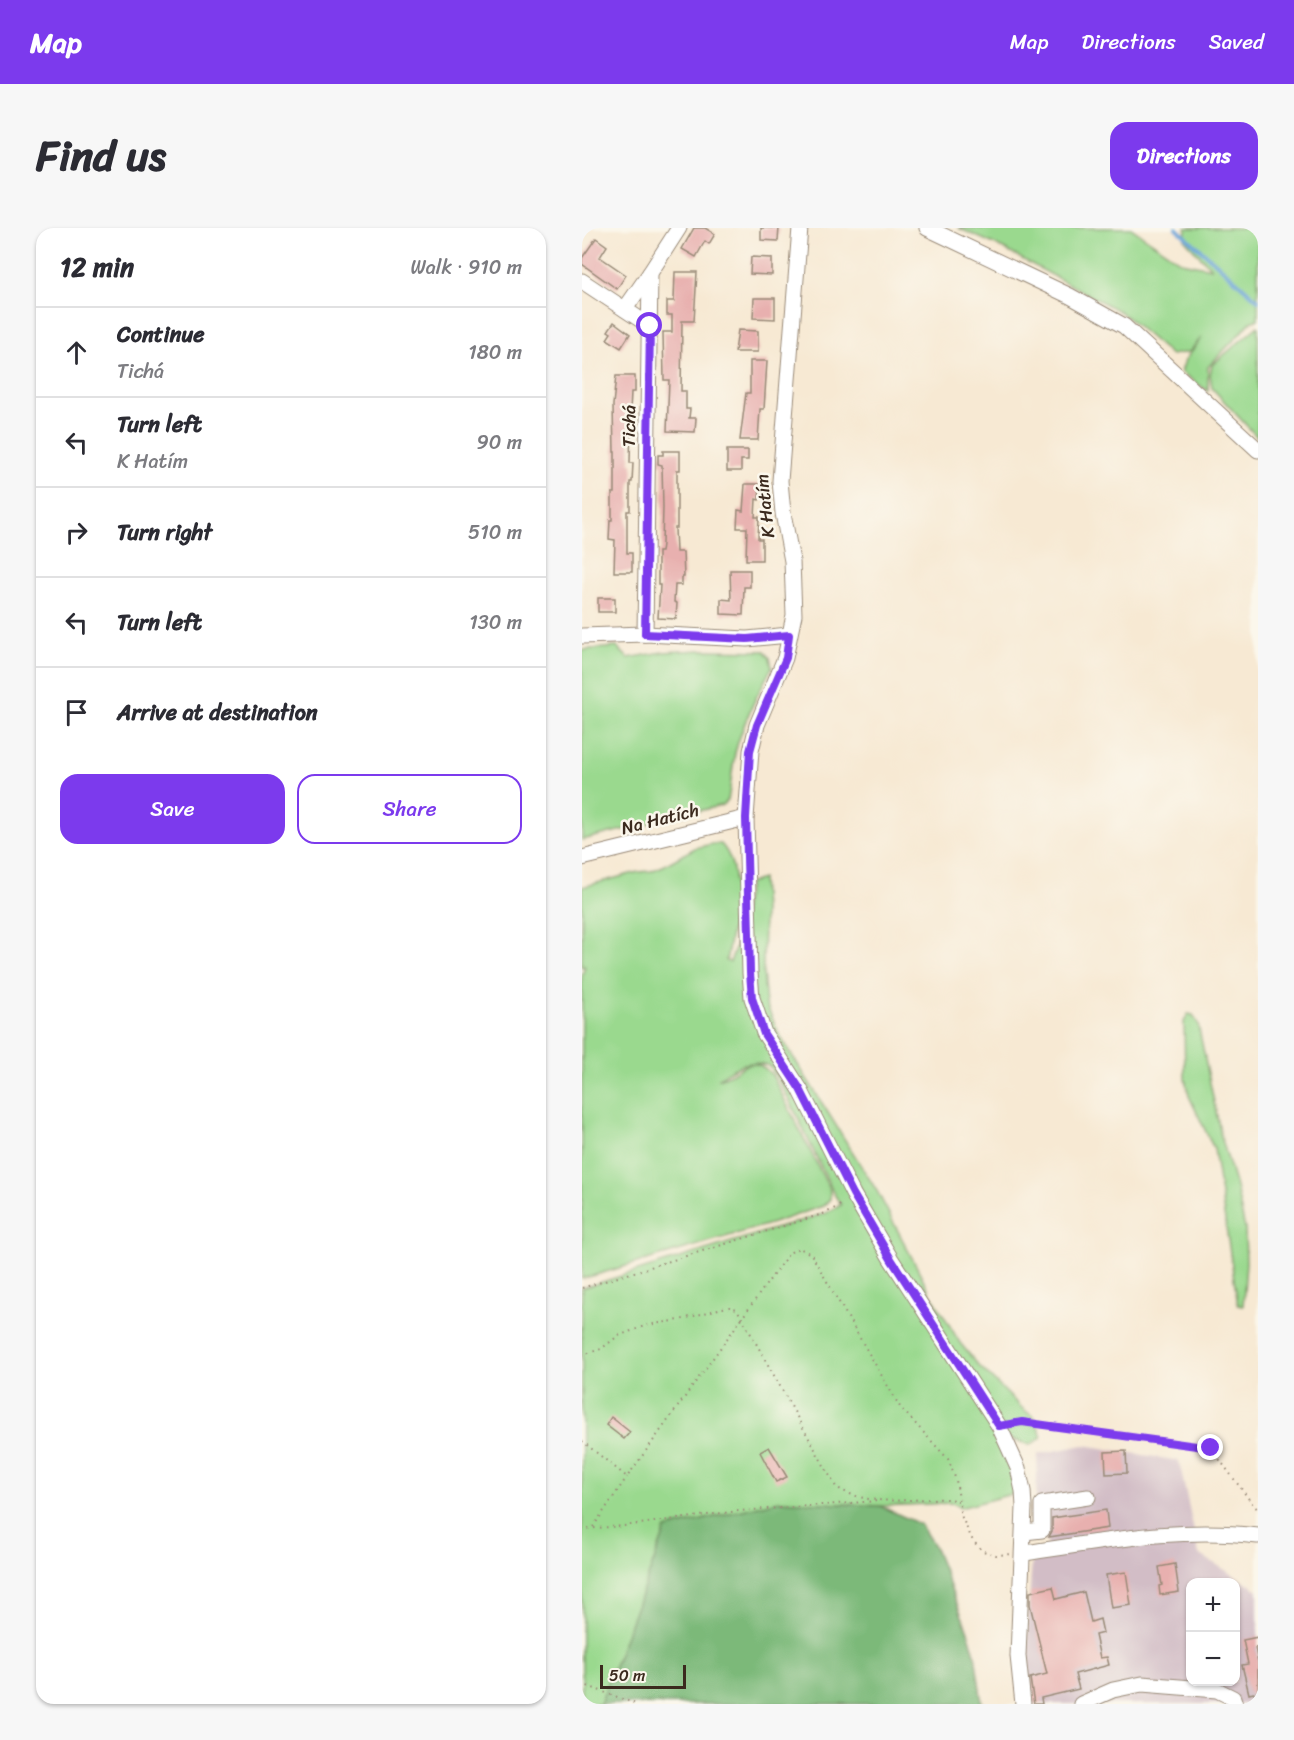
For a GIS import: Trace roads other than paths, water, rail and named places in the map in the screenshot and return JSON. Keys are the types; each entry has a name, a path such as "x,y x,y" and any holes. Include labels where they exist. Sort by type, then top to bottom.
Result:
{"street":[{"path":"625,309 679,228"},
{"name":"K Hatím","path":"800,228 780,481 792,561 794,615 786,658 760,717 750,751 746,818 752,998 764,1034 800,1089 853,1194 891,1259 1008,1442 1021,1479 1024,1499 1024,1553 1018,1656 1023,1704"},
{"path":"927,228 1070,296 1124,326 1258,450"},
{"name":"Tichá","path":"645,634 650,273"},
{"path":"582,281 650,326"},
{"path":"582,636 645,634 747,639 789,635"},
{"name":"Na Hatích","path":"582,858 746,818"},
{"path":"1024,1532 1042,1530 1042,1504 1088,1497"},
{"path":"1024,1553 1173,1533 1203,1531 1258,1536"},
{"path":"1081,1704 1113,1690 1142,1684 1216,1690 1233,1698 1235,1704"}],"waterway":[{"path":"1176,228 1258,300"}]}
